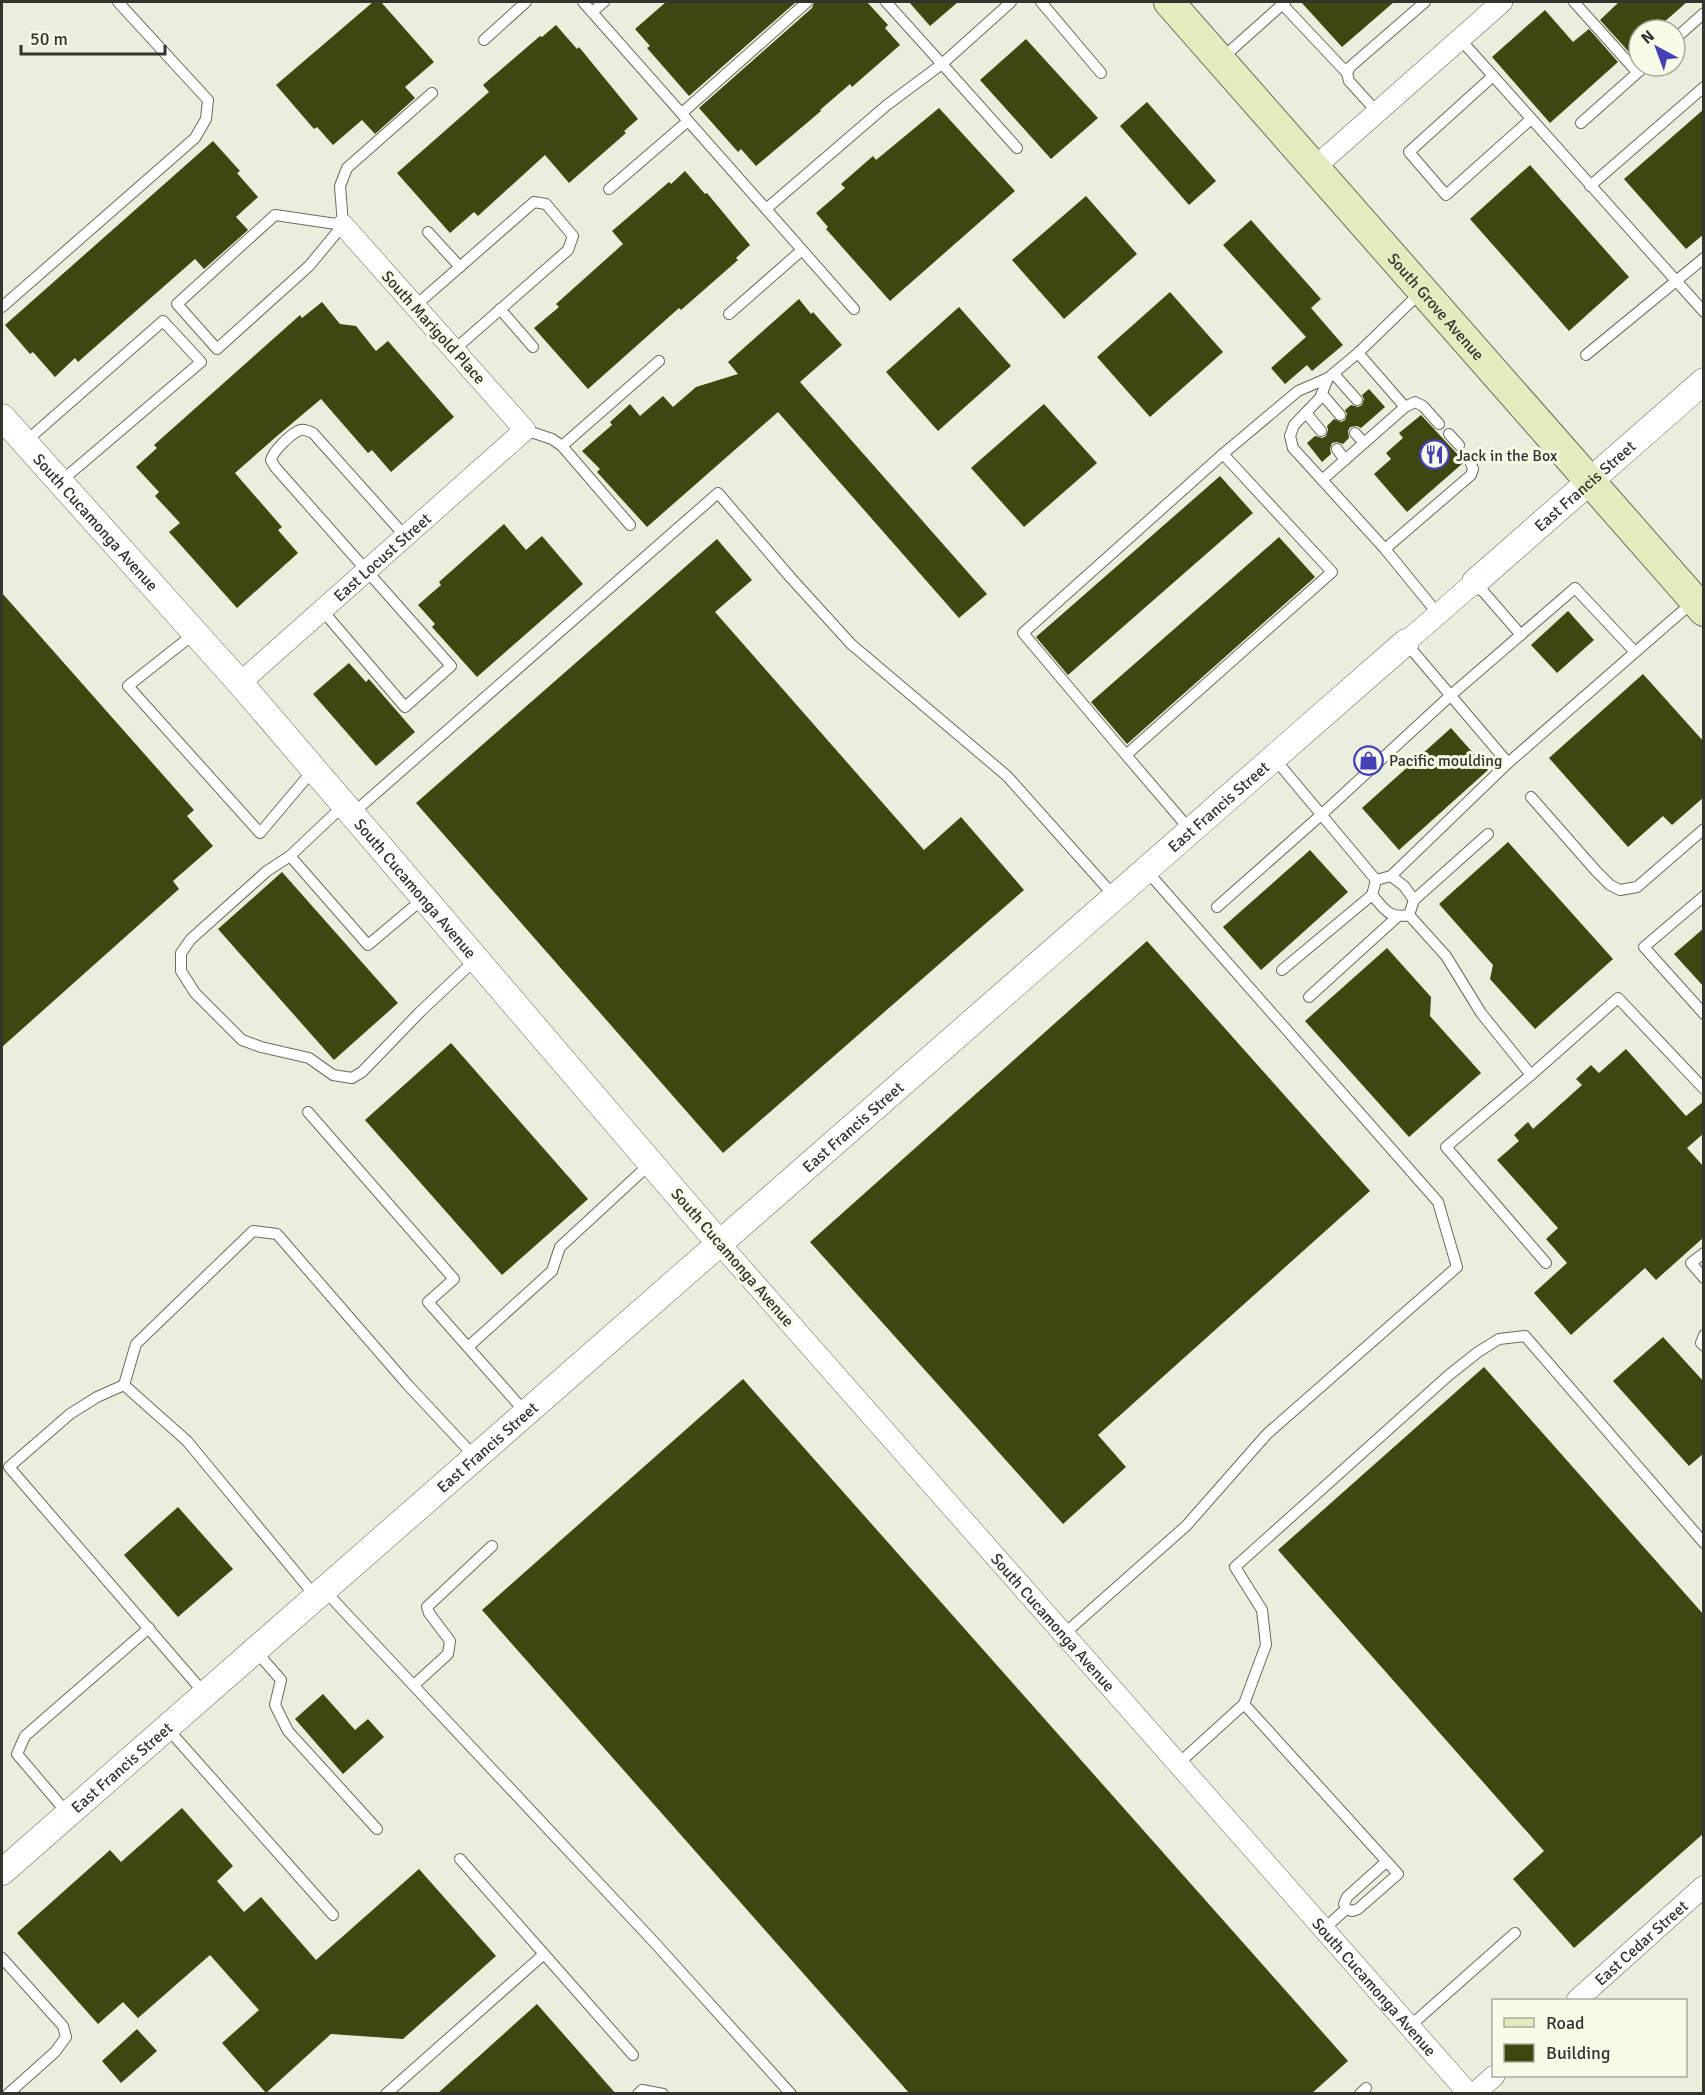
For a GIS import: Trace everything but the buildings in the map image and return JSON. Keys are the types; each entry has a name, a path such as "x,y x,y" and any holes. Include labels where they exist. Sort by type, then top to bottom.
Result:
{"main road":[{"name":"South Grove Avenue","path":"1169,2 1699,606"}],"street":[{"path":"1314,167 1502,2"},
{"name":"South Marigold Place","path":"343,225 525,430"},
{"name":"East Francis Street","path":"2,1872 1704,381"},
{"name":"South Cucamonga Avenue","path":"2,417 240,683 720,1244 1469,2094"},
{"name":"East Locust Street","path":"240,683 525,430"},
{"name":"East Cedar Street","path":"1579,1999 1704,1886"},
{"path":"1474,2094 1493,2077"}],"lane":[{"path":"2,307 195,138 206,119 208,100 118,2"},
{"path":"484,40 526,2"},
{"path":"583,2 854,309"},
{"path":"592,12 604,2"},
{"path":"609,189 807,2"},
{"path":"886,2 1017,148"},
{"path":"766,209 887,105 942,64 1011,2"},
{"path":"1041,2 1101,73"},
{"path":"1347,73 1350,67 1425,2"},
{"path":"1574,2 1627,55"},
{"path":"1220,60 1284,3 1347,73 1349,81 1377,112"},
{"path":"1687,28 1704,13"},
{"path":"1460,39 1704,312"},
{"path":"1493,76 1409,152 1446,195 1531,119"},
{"path":"1581,123 1631,78"},
{"path":"1590,186 1704,87"},
{"path":"343,225 275,215 177,304 217,348 309,266 343,225 340,186 347,168 432,93"},
{"path":"415,306 534,202 546,204 573,236 568,250 454,350"},
{"path":"428,232 460,267"},
{"path":"729,314 802,250"},
{"path":"1586,355 1704,258"},
{"path":"1191,831 1023,633 1223,454 1298,391 1331,376 1358,353 1422,290"},
{"path":"500,309 533,347"},
{"path":"24,443 164,321 201,362 60,482"},
{"path":"1358,353 1405,407"},
{"path":"562,446 659,361"},
{"path":"1331,376 1322,394 1294,425 1290,436 1293,447 1386,549 1438,614"},
{"path":"1331,376 1357,400"},
{"path":"1322,394 1340,415"},
{"path":"1322,480 1405,407 1415,402 1423,405 1440,424"},
{"path":"1305,413 1321,431"},
{"path":"1372,418 1381,428"},
{"path":"321,610 405,707 451,666 275,467 271,460 273,453 298,431 305,430 313,433 405,536"},
{"path":"525,430 552,439 562,446 630,525"},
{"path":"1355,433 1364,443"},
{"path":"1449,434 1459,445"},
{"path":"1337,449 1345,459"},
{"path":"1126,754 1332,572 1223,454"},
{"path":"1386,549 1471,475 1473,469 1469,458"},
{"path":"476,958 362,1072 352,1078 333,1075 309,1058 261,1047 242,1040 195,993 181,971 181,953 191,939 267,871 290,856 348,810 718,493 851,644 1007,776 1115,897"},
{"path":"1475,582 1521,635"},
{"path":"1217,907 1322,815 1450,695 1575,588 1635,652"},
{"path":"1376,880 1391,876 1508,763 1635,652 1699,606"},
{"path":"195,633 128,686 260,833 314,769"},
{"path":"1406,642 1508,763"},
{"path":"1274,758 1376,880"},
{"path":"1531,797 1596,871 1610,885 1620,890 1636,887 1704,829"},
{"path":"1309,997 1403,916 1414,900 1488,834"},
{"path":"290,856 368,945 424,898"},
{"path":"1064,1634 1186,1526 1267,1434 1457,1267 1438,1202 1146,870"},
{"path":"1391,876 1404,886 1414,900"},
{"path":"1282,970 1372,895 1376,880"},
{"path":"1372,895 1390,914 1403,916 1446,956 1481,1013 1531,1076"},
{"path":"1704,896 1644,947 1704,1014"},
{"path":"1546,1263 1446,1147 1531,1076 1618,998 1704,1089"},
{"path":"308,1112 454,1279 428,1302 526,1414"},
{"path":"468,1347 552,1271 560,1247 651,1163"},
{"path":"205,1694 9,1467 70,1414 97,1397 124,1385 136,1344 253,1231 277,1234 407,1384 475,1458"},
{"path":"1704,1253 1691,1263 1704,1278"},
{"path":"1704,1335 1701,1343 1704,1346"},
{"path":"1178,1764 1244,1704 1266,1645 1262,1610 1235,1568 1449,1375 1499,1339 1525,1336 1704,1543"},
{"path":"124,1385 187,1441 320,1593 414,1686 654,1942 791,2094"},
{"path":"414,1686 448,1654 450,1641 427,1607 492,1546"},
{"path":"68,1814 17,1754 26,1736 149,1628"},
{"path":"255,1650 281,1680 275,1705 288,1731 376,1829"},
{"path":"1244,1704 1398,1874 1358,1909 1352,1911 1346,1909"},
{"path":"167,1728 333,1915"},
{"path":"460,1859 633,2055"},
{"path":"1346,1909 1344,1904 1347,1897 1386,1862"},
{"path":"1324,1929 1346,1909"},
{"path":"1410,2026 1515,1933"},
{"path":"386,2094 544,1954"},
{"path":"2,1958 63,2026 66,2037 55,2052 8,2094"},
{"path":"638,2094 642,2090 663,2094"}],"place":[{"name":"Jack in the Box","path":"1435,455"},
{"name":"Pacific moulding","path":"1368,760"}]}
